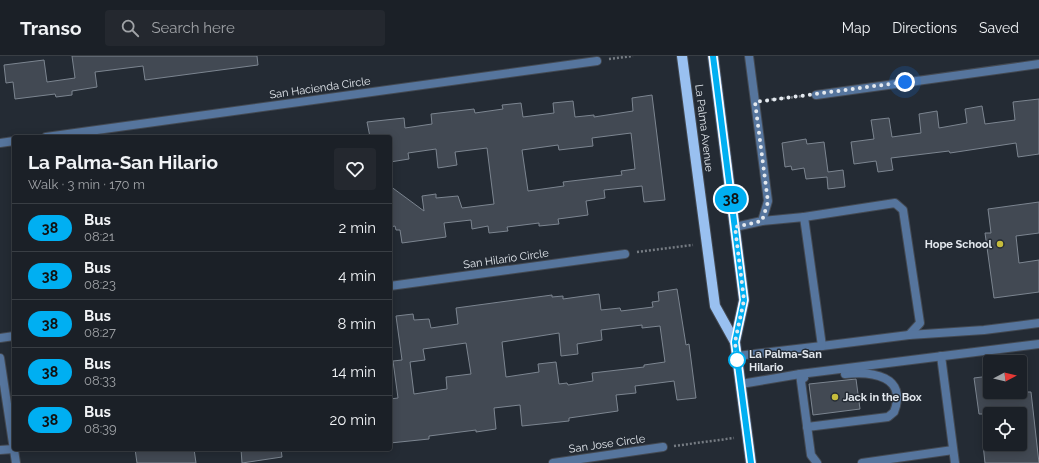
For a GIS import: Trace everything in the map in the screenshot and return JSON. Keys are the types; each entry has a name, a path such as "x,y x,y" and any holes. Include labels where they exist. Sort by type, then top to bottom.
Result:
{"main road":[{"name":"La Palma Avenue","path":"682,56 715,306 735,342"},
{"name":"La Palma Avenue","path":"713,56 744,300 735,342 751,463"}],"street":[{"path":"749,56 768,202 762,221"},
{"name":"San Hacienda Circle","path":"60,135 597,61"},
{"path":"816,94 1039,64"},
{"path":"0,143 12,141"},
{"path":"735,227 762,221 804,217 895,203 903,210 920,323 909,335"},
{"path":"804,217 822,346"},
{"name":"San Hilario Circle","path":"392,286 625,254"},
{"path":"737,356 909,335 984,330 1039,323"},
{"path":"0,338 12,336"},
{"path":"741,384 800,374 1039,344"},
{"path":"941,356 955,463"},
{"path":"0,358 12,436"},
{"path":"800,374 805,379 854,373 886,378 892,381 896,388 897,405 894,412 888,417 807,427"},
{"path":"800,374 811,455 817,463"},
{"name":"San Jose Circle","path":"553,463 607,459 663,447"},
{"path":"0,450 12,449"},
{"path":"862,463 953,450"},
{"path":"14,451 16,463"}],"path":[{"path":"597,61 633,56"},
{"path":"755,102 816,94"},
{"path":"625,254 707,243"},
{"path":"663,447 748,436"}],"building":[{"path":"72,56 257,56 258,65 145,80 143,66 95,72 97,87 72,91 72,95 56,97 55,94 15,99 13,82 6,83 4,65 44,60 47,82 75,78"},
{"path":"652,95 665,200 644,202 642,186 604,190 605,198 586,201 588,215 558,219 559,224 539,226 539,223 507,227 508,231 489,233 488,226 472,229 471,220 444,223 446,237 402,243 400,230 396,230 395,226 392,227 392,187 424,211 422,196 436,194 436,198 458,196 462,208 494,204 487,148 455,152 457,165 438,168 436,149 408,153 409,159 392,162 392,135 370,135 367,122 404,118 405,128 432,124 431,114 474,109 475,113 503,109 502,105 521,103 523,117 554,113 553,103 573,101 575,117 594,115 594,117 633,111 632,98","holes":["631,133 635,169 621,171 622,175 563,182 564,186 528,191 522,150 558,145 559,150 593,146 592,138"]},
{"path":"1039,99 1039,154 1018,157 1016,143 950,153 949,151 891,158 893,170 878,172 876,161 854,164 851,142 874,139 871,120 889,118 892,137 921,133 919,114 937,111 939,128 967,123 965,109 982,106 985,124 1015,120 1013,102"},
{"path":"806,139 807,144 824,142 828,172 843,170 845,187 828,189 827,177 806,179 804,168 792,170 791,166 785,167 782,143"},
{"path":"1039,202 1039,233 1016,236 1019,263 1039,260 1039,292 994,298 985,233 991,233 988,209"},
{"path":"677,289 686,345 689,344 696,398 677,400 674,381 635,386 636,393 616,395 618,411 569,418 569,421 522,426 520,405 494,408 496,429 429,436 429,439 392,443 392,399 398,398 393,361 402,360 396,316 413,314 414,320 429,319 431,328 458,324 456,308 552,295 552,297 563,296 563,299 599,294 601,310 620,308 621,311 653,307 652,302 659,301 658,292","holes":["642,325 642,328 660,326 665,362 644,365 644,367 592,373 593,381 568,385 567,383 559,384 556,362 538,364 539,372 506,377 502,342 559,333 561,356 578,354 577,344 602,340 601,330","466,343 471,374 446,377 447,389 414,394 410,362 425,360 423,349"]},
{"path":"983,377 983,399 1027,399 1027,392 1031,392 1039,463 985,463 984,451 1027,451 1027,407 983,407 983,414 979,414 974,378"},
{"name":"Jack in the Box","path":"856,379 860,409 813,415 809,384"},
{"path":"135,451 194,451 196,463 137,463"},
{"path":"241,451 281,451 282,457 242,463"}],"bus line":[{"name":"38","path":"713,56 744,300 735,342 751,463"}],"place":[{"name":"Hope School","path":"1000,244"},
{"name":"La Palma-San Hilario","path":"737,360"},
{"name":"Jack in the Box","path":"835,397"}],"route":[{"path":"737,360 735,342 744,300 735,227 762,221 768,202 755,102 905,82"}]}
